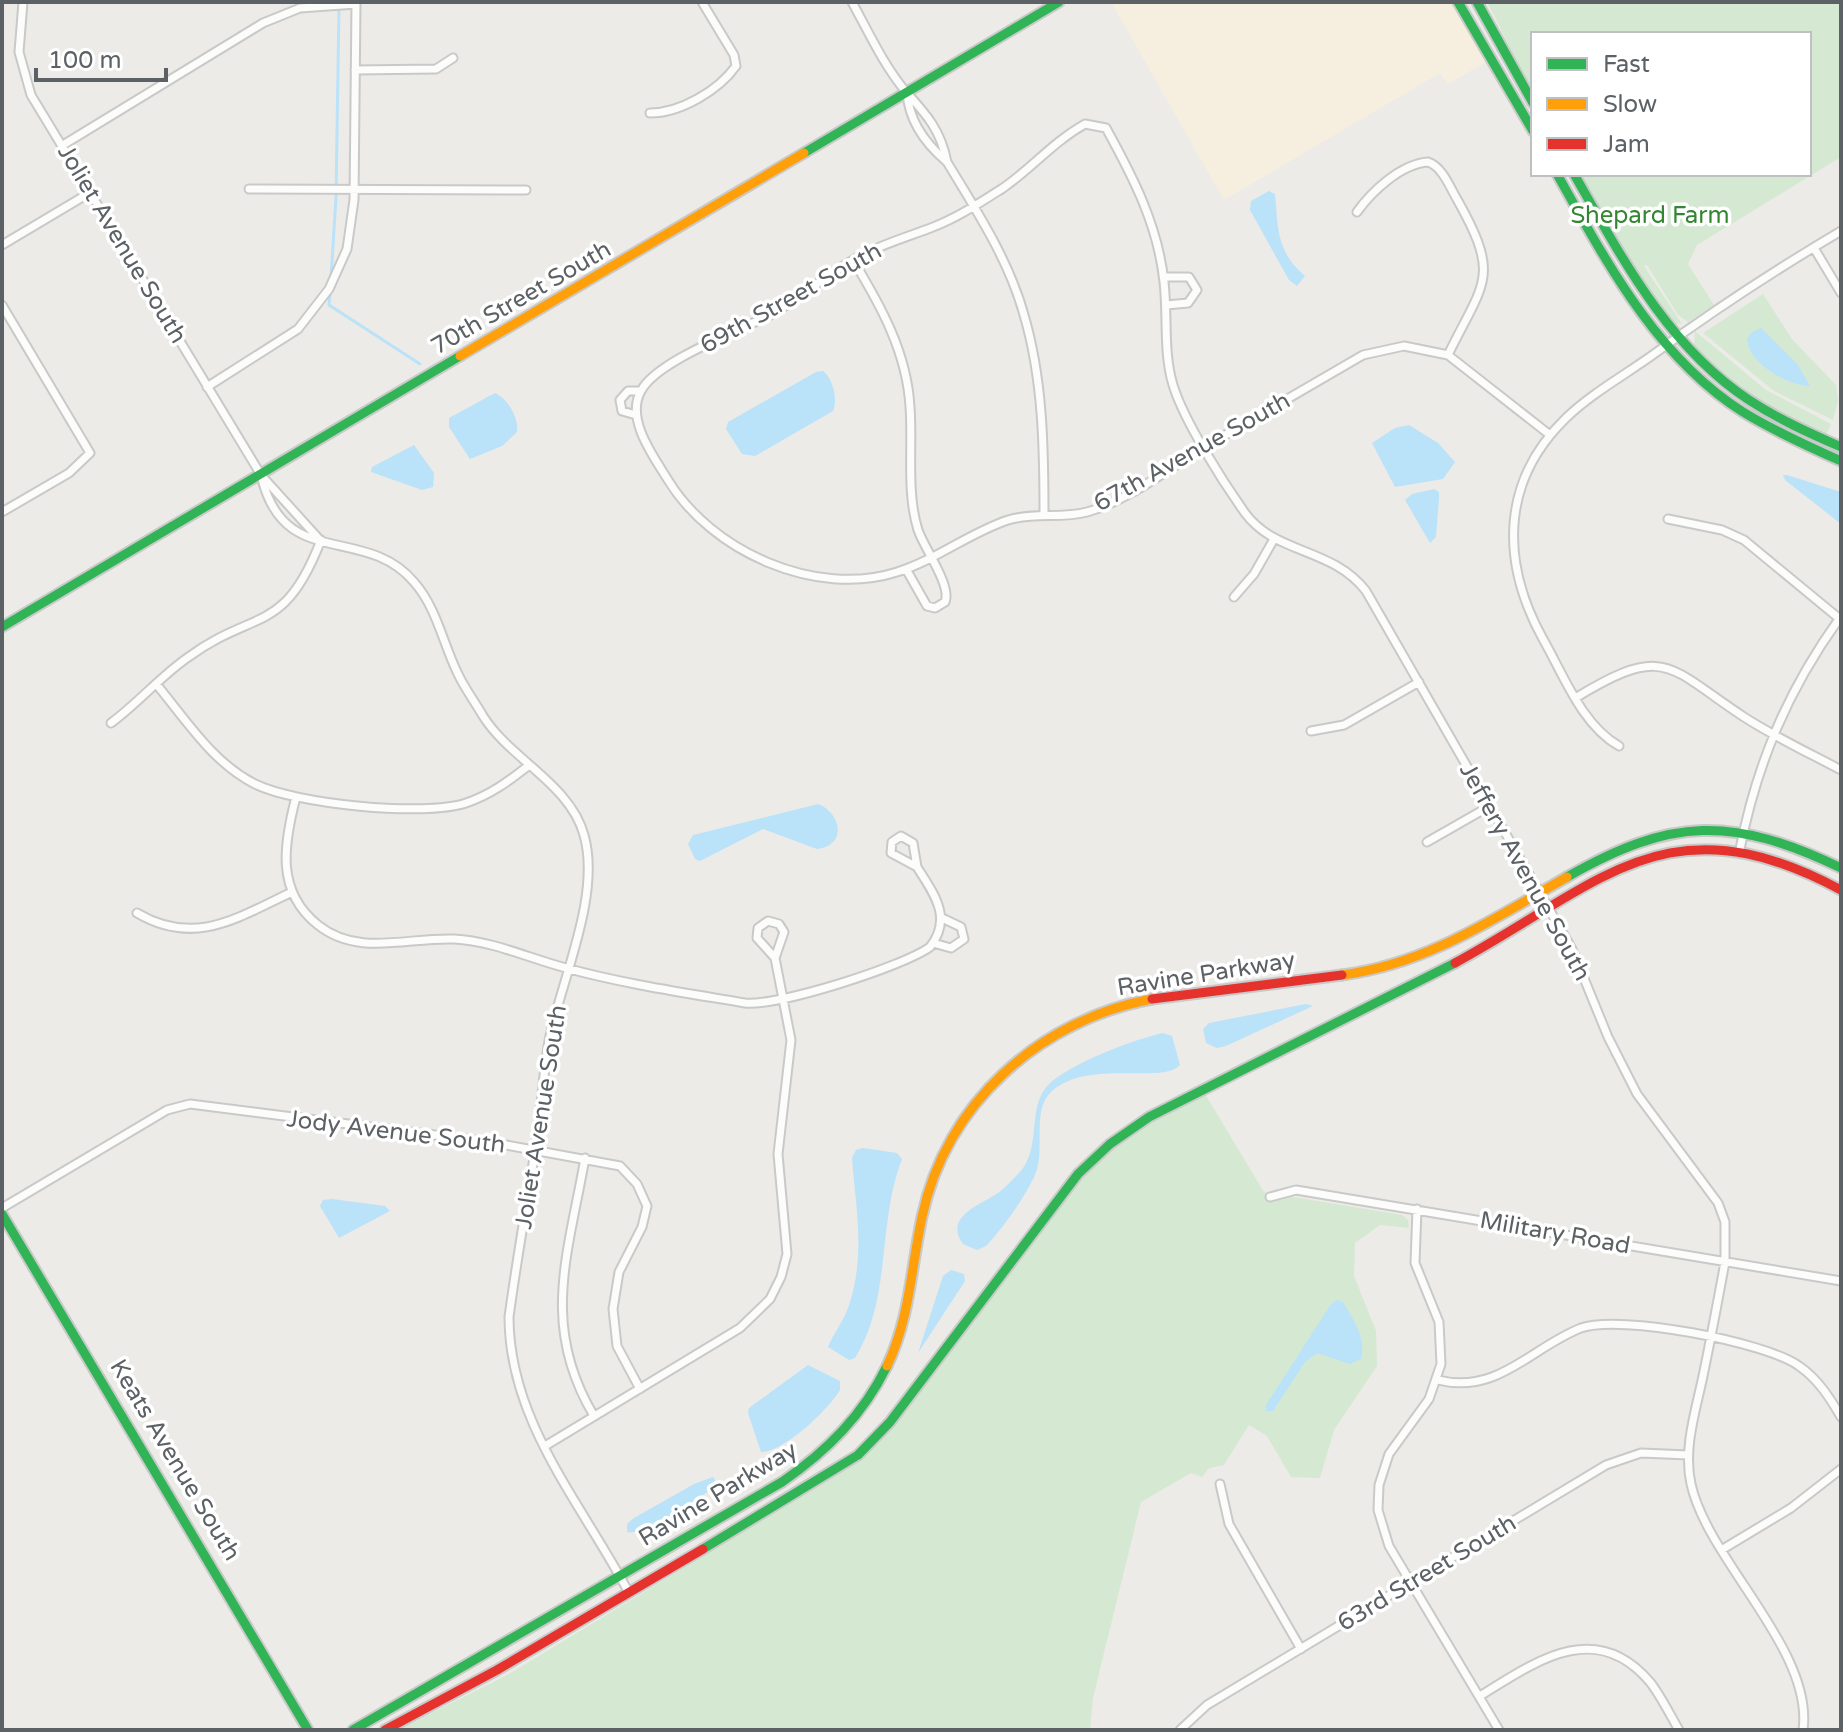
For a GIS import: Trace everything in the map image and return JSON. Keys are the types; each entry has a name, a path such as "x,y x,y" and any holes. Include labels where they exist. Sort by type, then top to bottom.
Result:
{"street":[{"name":"Joliet Avenue South","path":"23,2 19,52 31,95 261,475 321,540"},
{"path":"650,113 668,113 680,107 715,87 736,66 734,55 702,2"},
{"path":"852,2 907,93 921,104 943,143 947,162"},
{"name":"70th Street South","path":"2,627 1059,2"},
{"path":"1458,2 1531,128"},
{"path":"1477,2 1531,99"},
{"path":"63,145 263,23 300,8 356,3 354,188 347,249 313,313 279,343 207,387"},
{"path":"355,70 436,69 453,58"},
{"path":"907,93 908,112 931,148 947,162 1014,286 1033,350 1042,423 1044,515"},
{"name":"69th Street South","path":"640,391 651,379 723,335 771,314 853,260 939,225 973,206 1003,187 1070,133 1085,124 1096,124"},
{"name":"Jeffery Avenue South","path":"1096,124 1106,128 1133,178 1158,247 1164,277 1171,377 1178,397 1205,447 1245,513 1274,539 1322,556 1351,573 1369,596 1577,959 1608,1037 1637,1094 1718,1203 1726,1232 1725,1262 1688,1455 1696,1500 1796,1677 1804,1712 1803,1730"},
{"path":"1357,212 1376,189 1414,166 1428,162 1440,171 1480,242 1485,262 1482,285 1448,355"},
{"path":"1558,176 1620,282 1665,345 1698,379 1742,414 1783,437 1841,461"},
{"path":"1575,176 1639,288 1676,337 1710,372 1785,423 1841,447"},
{"path":"249,189 526,190"},
{"path":"2,245 91,192"},
{"path":"1619,746 1598,733 1529,612 1514,564 1517,504 1526,474 1550,435 1577,408 1676,337 1841,231"},
{"path":"1814,248 1841,293"},
{"path":"853,260 884,312 908,383 913,505 918,530 948,593 945,602 937,608 930,608 923,602 906,569"},
{"path":"1164,277 1189,277 1197,290 1188,303 1166,305"},
{"path":"2,305 90,453 69,473 2,512"},
{"name":"67th Avenue South","path":"640,391 628,391 620,400 622,411 636,415 674,489 716,535 770,565 846,580 874,578 906,569 1009,520 1080,514 1102,507 1373,351 1413,346 1448,355 1550,435"},
{"path":"636,415 640,391"},
{"name":"Joliet Avenue South","path":"261,475 267,502 278,518 300,535 367,554 413,580 427,600 465,687 486,721 569,805 584,832 589,864 568,969 550,1037 509,1317 509,1347 519,1395 629,1593"},
{"path":"1668,519 1722,530 1744,540 1840,619 1803,673 1773,734 1756,781 1740,849"},
{"path":"1234,597 1252,578 1274,539"},
{"path":"111,723 185,659 213,641 283,608 310,569 321,540"},
{"path":"1577,697 1627,670 1664,667 1691,677 1773,734 1841,770"},
{"path":"1311,731 1344,725 1419,682"},
{"path":"157,685 222,762 256,784 296,797 438,809 483,796 528,766"},
{"path":"296,797 284,847 285,868 292,892 315,922 351,941 467,941 568,969 745,1003 785,1000 919,953 933,943 942,918 939,904 917,867 912,840 903,836 895,838 890,848 892,855 917,867"},
{"path":"1427,842 1490,806"},
{"name":"Ravine Parkway","path":"353,1730 621,1577 802,1469 832,1444 860,1412 883,1376 899,1338 911,1294 924,1205 941,1159 978,1098 1028,1051 1072,1024 1124,1005 1402,964 1444,948 1604,855 1649,837 1689,829 1744,830 1790,843 1841,868"},
{"name":"Ravine Parkway","path":"385,1730 497,1670 815,1484 868,1445 890,1422 1071,1182 1122,1134 1462,958 1614,871 1653,854 1698,848 1740,849 1785,861 1841,890"},
{"path":"137,913 164,927 207,928 292,892"},
{"path":"933,943 951,948 964,939 961,927 942,918"},
{"path":"545,1446 740,1328 762,1310 781,1277 787,1243 778,1154 792,1053 785,1000 775,958 757,938 758,928 768,921 779,924 784,932 775,958"},
{"name":"Jody Avenue South","path":"2,1208 167,1110 190,1104 606,1162 627,1171 642,1191 647,1206 646,1219 619,1272 613,1309 617,1346 640,1389"},
{"path":"585,1158 560,1312 569,1367 594,1416"},
{"name":"Military Road","path":"1270,1197 1296,1190 1841,1281"},
{"path":"1417,1209 1415,1263 1442,1336 1438,1380 1424,1407 1389,1454 1379,1485 1382,1529 1499,1730"},
{"name":"Keats Avenue South","path":"2,1214 120,1407 308,1730"},
{"path":"1438,1380 1459,1384 1493,1379 1578,1329 1593,1325 1638,1324 1763,1348 1788,1359 1817,1381 1841,1417"},
{"name":"63rd Street South","path":"1180,1730 1207,1705 1618,1459 1641,1453 1688,1455"},
{"path":"1723,1549 1791,1508 1841,1469"},
{"path":"1220,1484 1229,1524 1301,1649"},
{"path":"1480,1696 1539,1659 1601,1648 1624,1658 1650,1683 1679,1730"}],"shaded area":[{"path":"1111,2 1455,2 1491,59 1448,84 1440,73 1224,200"}],"green space":[{"path":"1487,2 1841,2 1841,157 1811,175 1811,32 1531,32 1531,91"},
{"name":"Shepard Farm","path":"1580,176 1810,176 1697,245 1688,264 1714,305 1688,322 1678,315 1647,265 1644,266 1682,324 1671,323 1644,287"},
{"path":"1763,294 1792,339 1836,385 1838,401 1833,420 1774,391 1703,333"},
{"path":"1695,331 1766,390 1831,424 1826,436 1772,408 1724,374 1694,347"},
{"path":"1205,1094 1264,1192 1402,1215 1408,1220 1409,1228 1380,1225 1355,1243 1354,1276 1376,1331 1377,1366 1334,1430 1320,1478 1291,1477 1267,1436 1249,1425 1224,1465 1209,1468 1202,1477 1191,1473 1141,1502 1093,1698 1090,1730 398,1730 507,1675 847,1469 892,1427 1092,1166 1140,1129"}],"water":[{"path":"1269,191 1275,194 1280,238 1288,258 1305,276 1297,286 1289,280 1250,210 1251,201"},
{"path":"1761,328 1798,365 1810,386 1791,382 1771,372 1754,356 1747,339 1752,332"},
{"path":"823,371 834,390 833,411 755,456 742,454 726,429 728,422 816,372"},
{"path":"495,393 512,410 517,432 502,446 470,459 449,427 449,418"},
{"path":"1409,425 1438,443 1455,462 1443,479 1395,487 1372,443 1395,428"},
{"path":"414,445 434,473 433,487 422,490 371,472 372,467"},
{"path":"1783,475 1841,492 1841,524 1785,480"},
{"path":"1434,489 1439,492 1439,498 1436,537 1430,543 1405,500 1412,494"},
{"path":"818,804 832,814 838,829 837,836 827,847 817,849 763,829 700,861 695,859 688,844 693,835"},
{"path":"1306,1004 1313,1006 1226,1046 1217,1048 1206,1043 1203,1029 1209,1023"},
{"path":"1163,1033 1172,1036 1180,1065 1171,1071 1084,1076 1066,1082 1051,1092 1045,1100 1040,1120 1038,1165 1025,1193 986,1246 977,1250 963,1244 958,1234 961,1219 1001,1191 1027,1162 1038,1102 1051,1082 1104,1053"},
{"path":"863,1148 897,1153 902,1159 889,1209 874,1311 867,1335 855,1358 849,1360 828,1347 846,1313 854,1289 858,1233 852,1158 856,1150"},
{"path":"323,1200 385,1206 390,1211 339,1238 320,1206"},
{"path":"951,1270 964,1274 965,1281 918,1353 943,1276"},
{"path":"1337,1300 1343,1302 1358,1329 1362,1344 1361,1359 1350,1364 1317,1353 1305,1362 1273,1411 1266,1411 1266,1405 1331,1304"},
{"path":"808,1365 840,1381 840,1390 826,1408 793,1438 761,1452 749,1408"},
{"path":"713,1477 717,1483 688,1506 645,1528 627,1532 627,1524 634,1518 694,1484"}],"waterway":[{"path":"331,278 336,197 339,6"},
{"path":"330,294 329,305 420,364"}],"traffic: fast":[{"path":"804,153 1059,2"},
{"path":"1458,2 1531,128"},
{"path":"1477,2 1531,99"},
{"path":"1558,176 1614,273 1684,364 1712,390 1743,412 1841,461"},
{"path":"1575,176 1648,298 1694,353 1749,400 1782,420 1841,447"},
{"path":"2,627 460,356"},
{"path":"1567,877 1639,843 1702,830 1734,832 1767,839 1841,868"},
{"path":"703,1549 858,1455 890,1422 1078,1174 1110,1144 1149,1117 1455,963"},
{"path":"2,1214 308,1730"},
{"path":"353,1730 782,1482 814,1458 842,1431 867,1400 887,1366"}],"traffic: slow":[{"path":"460,356 804,153"},
{"path":"1342,975 1403,961 1459,938 1567,877"},
{"path":"887,1366 901,1330 922,1217 934,1176 952,1138 976,1103 1004,1073 1036,1047 1072,1026 1111,1010 1152,999"}],"traffic: jam":[{"path":"1455,963 1596,880 1638,862 1682,851 1728,851 1781,863 1841,890"},
{"path":"1152,999 1342,975"},
{"path":"385,1730 497,1670 703,1549"}]}
